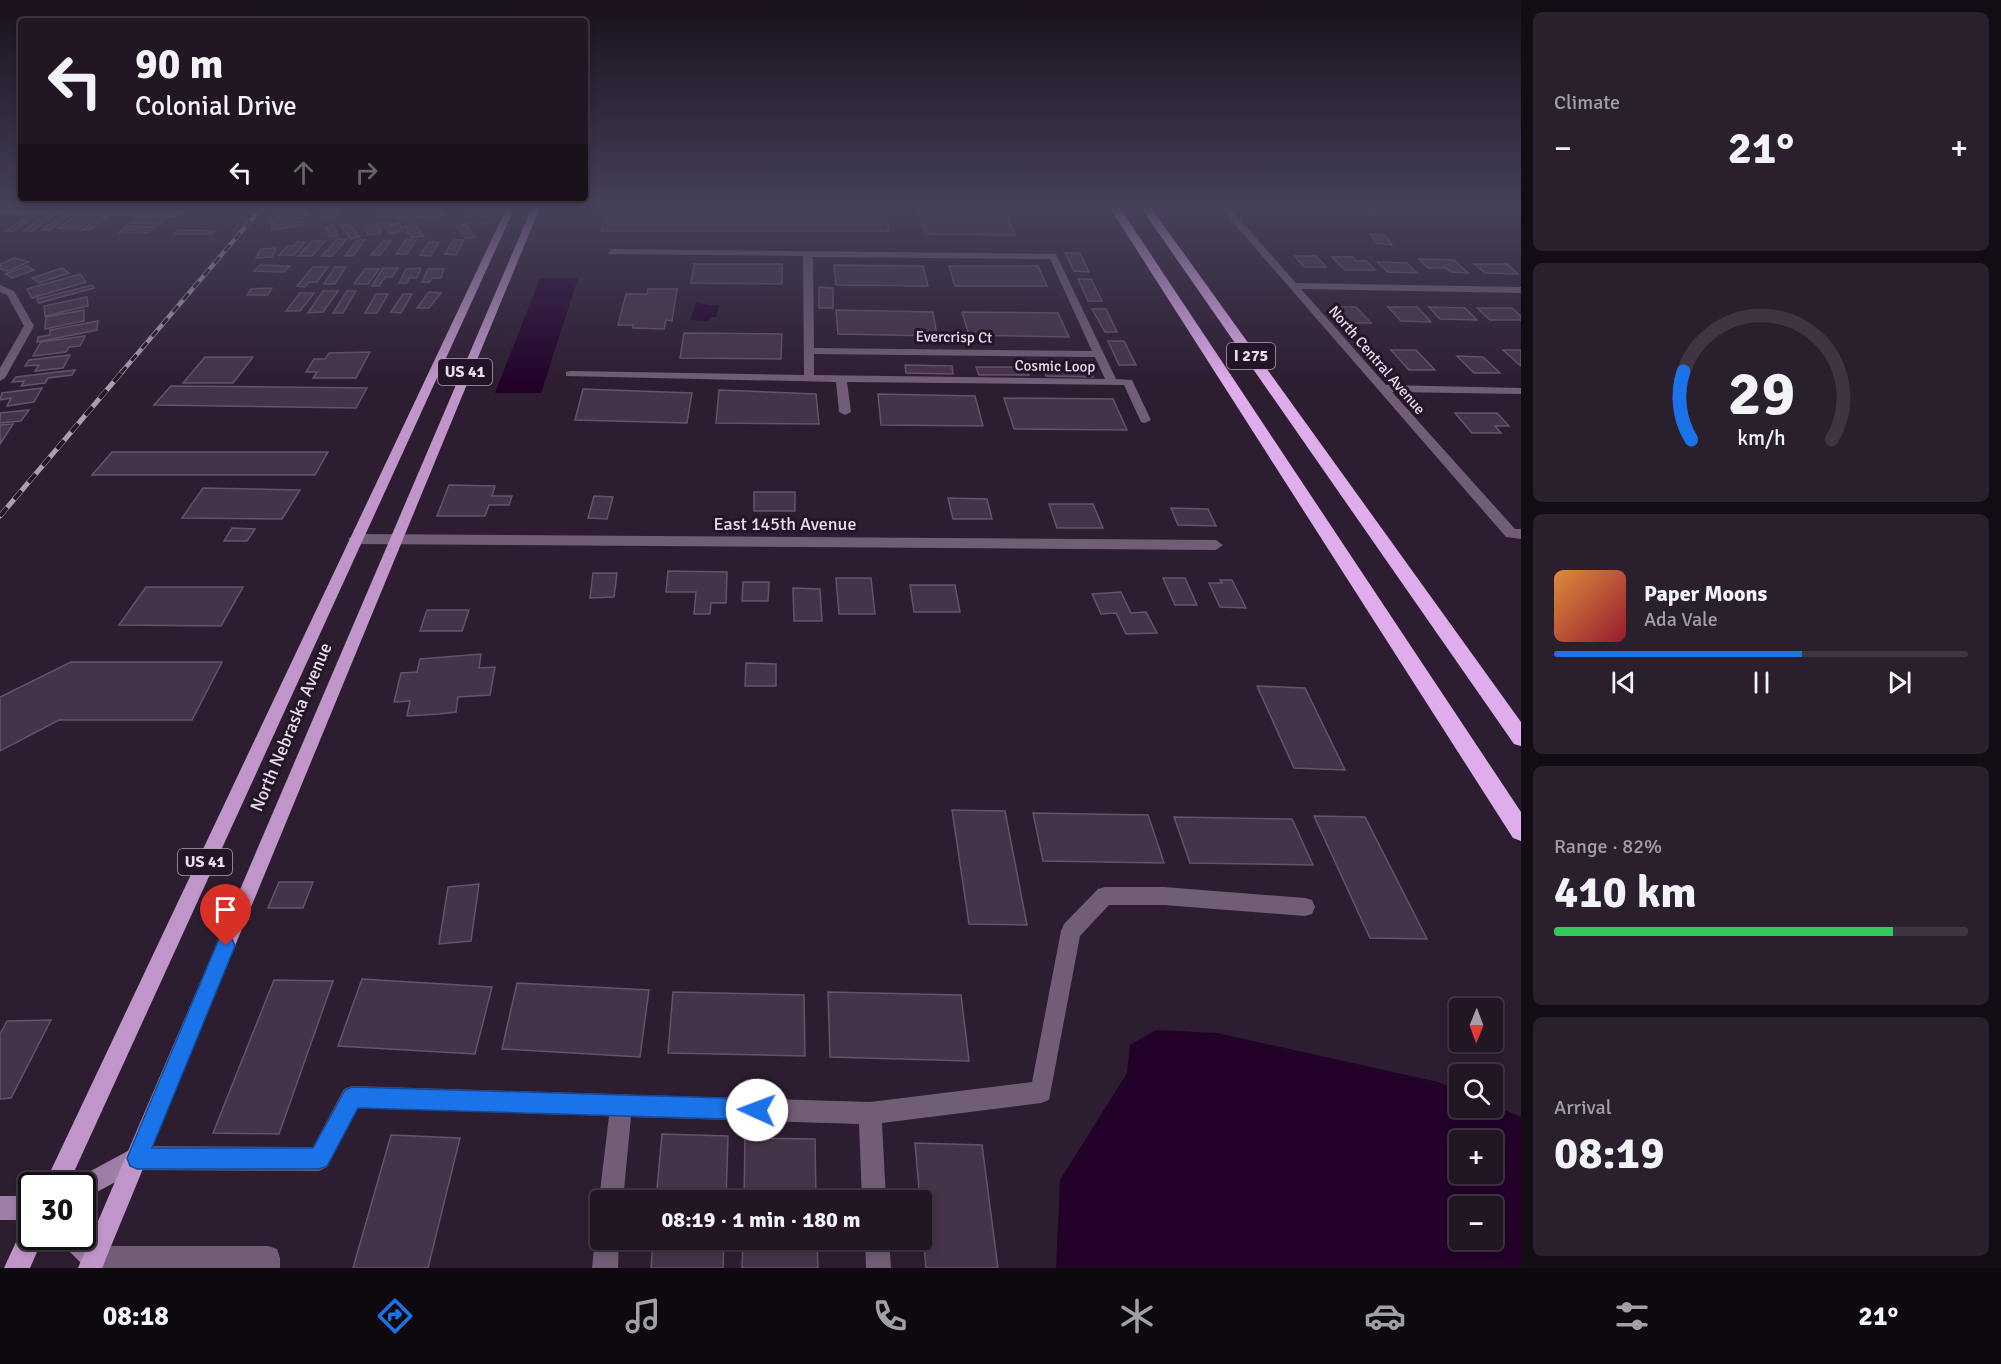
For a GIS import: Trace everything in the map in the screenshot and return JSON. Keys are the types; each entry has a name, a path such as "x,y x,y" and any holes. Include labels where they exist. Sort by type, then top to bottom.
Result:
{"highway":[{"name":"I 275","path":"1152,264 1521,831"},
{"name":"I 275","path":"1186,264 1521,738"}],"main road":[{"name":"North Nebraska Avenue","path":"62,1172 484,264"},
{"name":"North Nebraska Avenue","path":"92,1263 512,264"},
{"path":"17,1268 25,1250"}],"street":[{"path":"808,264 809,379"},
{"name":"Cosmic Loop","path":"570,374 1112,382 1057,264"},
{"name":"North Central Avenue","path":"1273,264 1382,388 1516,534"},
{"path":"1292,286 1521,290"},
{"path":"0,288 11,293 29,326 0,378"},
{"name":"Evercrisp Ct","path":"809,351 1099,354"},
{"path":"841,379 845,412"},
{"path":"1112,382 1128,382 1145,420"},
{"path":"1382,388 1521,391"},
{"name":"East 145th Avenue","path":"355,539 1216,545"},
{"path":"96,1180 137,1158 319,1159 352,1097 870,1113 1041,1092 1071,931 1105,896 1164,897 1305,907"},
{"path":"612,1190 621,1106"},
{"path":"870,1113 874,1190"},
{"path":"0,1208 18,1208"},
{"path":"82,1250 92,1263 268,1263"},
{"path":"604,1268 606,1250"},
{"path":"877,1250 878,1268"}],"shaded area":[{"path":"540,278 578,278 541,393 495,393"},
{"path":"696,303 719,306 716,317 710,317 709,321 690,320"},
{"path":"1156,1030 1217,1033 1438,1082 1449,1087 1449,1118 1503,1118 1503,1109 1521,1117 1521,1268 1056,1268 1060,1180 1127,1073 1130,1045"}],"building":[{"path":"0,264 24,264 8,271 0,269"},
{"path":"694,264 782,264 782,284 691,283"},
{"path":"1071,264 1085,264 1089,272 1074,271"},
{"path":"1302,264 1323,264 1326,267 1304,267"},
{"path":"1339,264 1369,264 1375,270 1345,270"},
{"path":"1379,264 1408,264 1417,273 1388,272"},
{"path":"1424,264 1458,264 1468,273 1451,272 1446,268 1428,268"},
{"path":"1474,264 1507,264 1518,274 1485,273"},
{"path":"260,265 290,266 284,272 254,271"},
{"path":"834,265 923,266 928,286 836,285"},
{"path":"27,266 34,270 12,278 5,274"},
{"path":"949,266 1038,266 1047,286 955,286"},
{"path":"313,267 328,267 317,282 309,282 305,287 297,286"},
{"path":"335,267 346,267 335,284 324,284"},
{"path":"62,268 69,273 39,283 32,278"},
{"path":"383,268 398,268 392,277 385,277 379,286 372,286"},
{"path":"421,268 417,278 409,278 407,283 399,283 406,269"},
{"path":"365,269 379,269 368,284 354,284"},
{"path":"428,269 444,269 441,278 432,278 430,282 422,282"},
{"path":"80,274 86,282 32,298 27,289"},
{"path":"1078,279 1091,279 1102,301 1088,301"},
{"path":"92,285 94,288 39,303 37,299"},
{"path":"819,287 833,288 833,308 819,308"},
{"path":"272,288 268,295 247,295 251,289"},
{"path":"648,289 677,289 672,321 666,320 664,329 618,325 626,294 647,294"},
{"path":"323,291 338,291 323,312 308,313"},
{"path":"347,291 356,291 343,313 333,313"},
{"path":"429,292 441,293 429,308 417,308"},
{"path":"300,293 314,293 300,311 286,311"},
{"path":"376,294 388,294 377,313 365,313"},
{"path":"403,294 412,294 401,313 391,312"},
{"path":"87,297 88,306 45,316 44,306"},
{"path":"1335,307 1356,307 1371,323 1350,323"},
{"path":"1388,307 1417,307 1431,322 1401,321"},
{"path":"1429,307 1465,308 1477,320 1440,319"},
{"path":"1477,308 1512,308 1521,316 1521,320 1490,320"},
{"path":"1092,309 1106,309 1117,332 1105,332"},
{"path":"84,310 84,321 45,329 46,317"},
{"path":"836,310 933,312 937,336 838,334"},
{"path":"962,312 1058,313 1069,337 969,335"},
{"path":"98,321 97,330 37,342 38,337 50,335 50,330"},
{"path":"684,333 782,334 781,359 680,358"},
{"path":"85,336 80,346 69,347 66,352 33,356 41,342"},
{"path":"1108,341 1124,341 1136,365 1119,365"},
{"path":"1391,350 1416,350 1435,370 1409,370"},
{"path":"1503,350 1521,350 1521,366"},
{"path":"370,352 356,378 313,378 317,372 306,372 314,359 325,359 329,353"},
{"path":"70,355 63,368 35,371 39,365 25,366 29,360"},
{"path":"1457,356 1483,357 1500,373 1474,373"},
{"path":"205,357 253,357 233,383 183,383"},
{"path":"905,365 952,366 953,374 906,373"},
{"path":"1043,366 1089,367 1093,377 1046,376"},
{"path":"976,367 1026,367 1029,375 979,375"},
{"path":"75,370 72,375 48,378 45,383 21,386 24,381 12,382 16,377"},
{"path":"171,386 367,388 356,408 154,405"},
{"path":"42,388 34,402 7,406 11,398 0,400 2,393"},
{"path":"583,389 692,393 687,423 575,420"},
{"path":"719,390 816,394 819,424 716,423"},
{"path":"878,394 975,396 983,426 881,425"},
{"path":"1004,398 1113,399 1127,430 1014,429"},
{"path":"29,410 21,421 0,423 0,413"},
{"path":"1455,413 1497,413 1509,426 1495,426 1501,433 1472,433"},
{"path":"13,424 0,444 0,425"},
{"path":"112,452 328,452 315,475 92,475"},
{"path":"449,485 495,486 492,496 512,496 509,505 489,505 485,516 437,516"},
{"path":"203,488 300,490 282,519 182,518"},
{"path":"754,492 795,492 795,511 754,511"},
{"path":"594,496 613,497 607,519 588,518"},
{"path":"948,498 987,499 992,519 953,519"},
{"path":"1049,504 1093,504 1103,528 1057,528"},
{"path":"1171,508 1208,509 1216,526 1178,525"},
{"path":"232,528 255,529 247,541 224,541"},
{"path":"668,571 727,572 726,603 711,603 710,614 694,614 696,592 666,592"},
{"path":"593,573 617,573 614,597 590,598"},
{"path":"836,578 871,578 875,614 839,614"},
{"path":"1163,578 1185,578 1197,605 1175,605"},
{"path":"1220,580 1232,580 1246,608 1220,607 1209,583 1222,583"},
{"path":"743,582 769,582 768,601 742,601"},
{"path":"910,585 955,585 960,612 914,612"},
{"path":"146,587 243,587 221,626 119,625"},
{"path":"793,588 820,589 822,621 794,621"},
{"path":"1121,592 1131,613 1146,612 1157,633 1126,634 1116,613 1101,614 1092,594"},
{"path":"427,610 469,610 462,631 420,631"},
{"path":"481,654 479,668 495,667 490,695 458,697 456,712 439,714 407,716 410,701 394,702 401,673 417,672 420,659"},
{"path":"71,662 222,662 192,720 59,720 0,751 0,697"},
{"path":"746,663 776,664 776,686 745,686"},
{"path":"1257,686 1305,688 1345,770 1294,768"},
{"path":"952,810 1005,811 1027,925 969,924"},
{"path":"1033,813 1148,815 1164,863 1043,861"},
{"path":"1314,816 1365,817 1427,939 1370,938"},
{"path":"1174,817 1292,819 1313,865 1190,863"},
{"path":"279,882 313,882 303,908 268,908"},
{"path":"479,884 471,941 439,944 448,887"},
{"path":"362,979 492,987 475,1054 338,1046"},
{"path":"274,980 333,981 279,1134 213,1133"},
{"path":"517,983 649,990 640,1057 502,1049"},
{"path":"673,992 804,995 805,1056 668,1053"},
{"path":"828,992 961,995 969,1061 830,1057"},
{"path":"51,1020 11,1098 0,1099 0,1034 7,1021"},
{"path":"662,1134 728,1136 726,1190 657,1190"},
{"path":"391,1135 460,1138 428,1268 353,1268"},
{"path":"745,1138 815,1139 816,1190 744,1190"},
{"path":"915,1143 982,1145 998,1268 926,1268 924,1250 932,1250 932,1190 919,1190"},
{"path":"652,1250 724,1250 723,1268 651,1268"},
{"path":"743,1250 817,1250 818,1268 742,1268"}],"railway":[{"path":"121,373 214,264"},
{"path":"0,516 122,372"}],"route":[{"path":"226,946 137,1158 319,1159 352,1097 757,1110"}]}
